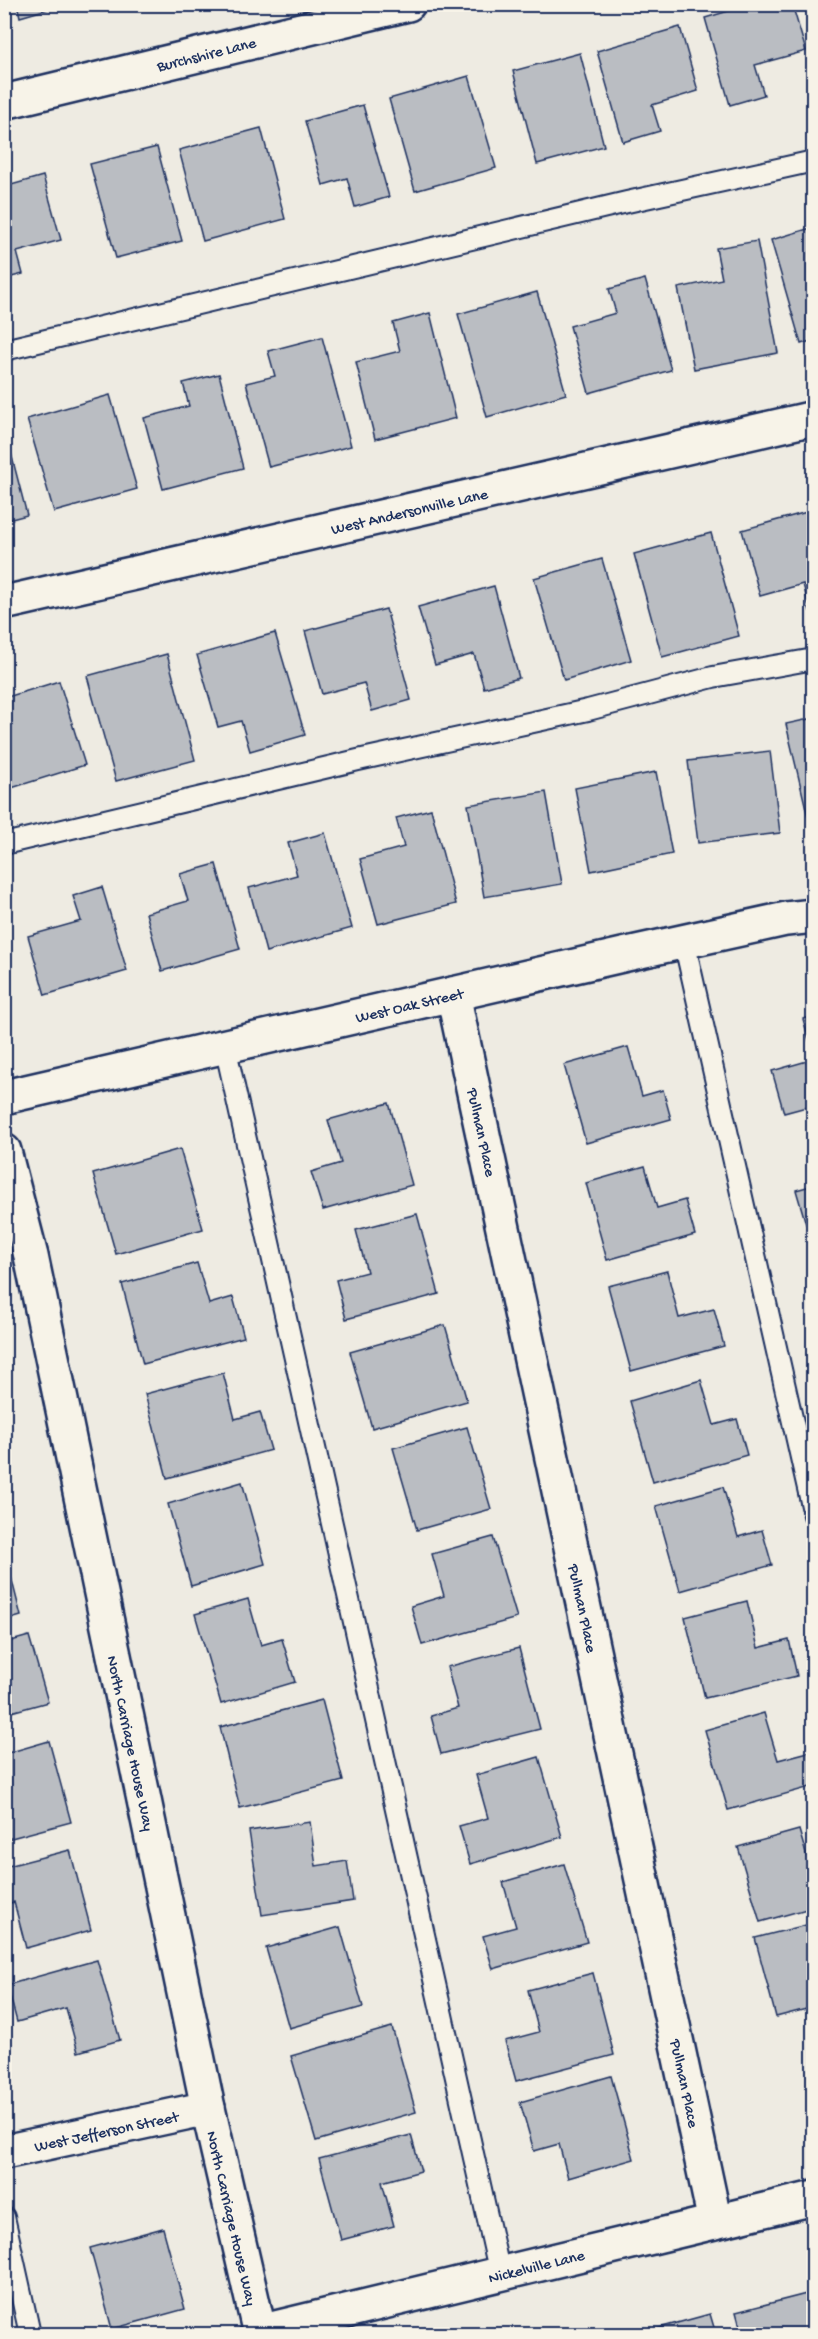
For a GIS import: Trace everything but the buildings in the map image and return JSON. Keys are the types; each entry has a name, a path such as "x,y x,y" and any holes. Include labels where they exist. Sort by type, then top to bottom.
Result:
{"street":[{"name":"Burchshire Lane","path":"6,96 408,4"},
{"name":"West Andersonville Lane","path":"4,603 813,418"},
{"name":"West Oak Street","path":"4,1097 684,941 786,919 813,916"},
{"name":"Pullman Place","path":"453,994 716,2222"},
{"name":"North Carriage House Way","path":"4,1151 31,1256 208,2108 259,2333"},
{"name":"West Jefferson Street","path":"4,2152 208,2108"},
{"name":"Nickelville Lane","path":"259,2333 813,2199"}],"lane":[{"path":"4,350 627,202 813,161"},
{"path":"4,844 369,757 588,710 713,677 813,658"},
{"path":"684,941 813,1515"},
{"path":"225,1047 501,2274"},
{"path":"4,2217 30,2334"}]}
